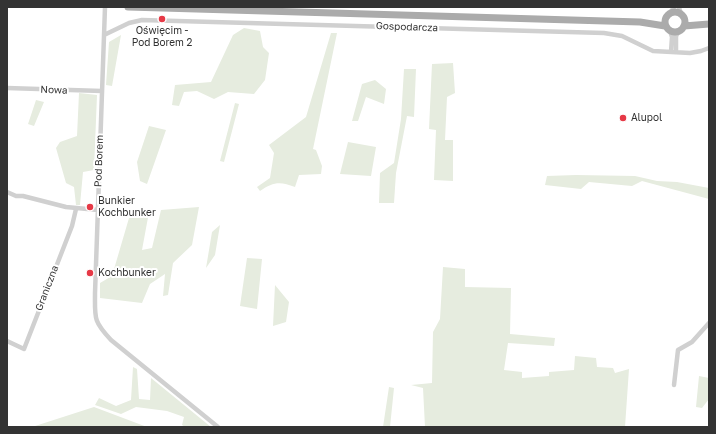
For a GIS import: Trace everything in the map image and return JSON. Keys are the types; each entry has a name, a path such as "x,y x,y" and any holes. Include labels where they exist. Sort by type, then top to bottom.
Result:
{"main road":[{"path":"128,7 640,22 665,18 673,10 681,19 707,24"},
{"path":"665,18 668,29"},
{"path":"640,22 674,32 681,19"}],"street":[{"name":"Pod Borem","path":"105,7 95,299 97,322 100,329 111,340 218,427"},
{"path":"674,52 676,36 681,19"},
{"name":"Gospodarcza","path":"104,35 142,20 604,33 622,36 653,51 690,53 709,48"},
{"path":"668,29 672,37 674,52"},
{"name":"Nowa","path":"7,88 102,91"},
{"path":"7,192 16,196 23,196 76,209 98,210"},
{"name":"Graniczna","path":"7,341 24,349 72,226 76,209"},
{"path":"674,385 678,350 692,342 709,323"}],"shaded area":[{"path":"244,28 260,31 263,47 269,53 265,80 254,94 228,92 214,99 197,91 184,92 179,106 172,105 175,85 211,82 233,35"},
{"path":"331,33 337,33 313,149 316,150 322,166 321,174 299,175 295,187 277,183 260,191 257,187 270,178 274,153 269,145 306,117"},
{"path":"121,35 112,86 106,85 109,42"},
{"path":"453,63 455,93 447,97 445,140 453,140 453,181 434,180 436,130 429,129 432,64"},
{"path":"404,69 416,69 414,117 407,116 396,173 394,203 379,203 380,173 394,163 401,119"},
{"path":"375,80 386,89 384,104 366,97 358,121 352,121 362,84"},
{"path":"79,93 97,95 94,170 83,172 80,205 76,205 74,187 66,183 56,148 60,142 77,136"},
{"path":"36,100 44,102 34,126 28,124"},
{"path":"235,103 239,104 224,162 220,161"},
{"path":"149,126 166,130 147,184 140,181 137,162"},
{"path":"348,142 376,147 371,176 340,174"},
{"path":"547,176 635,176 657,181 677,182 709,188 709,199 642,181 632,186 589,182 581,189 545,185"},
{"path":"199,207 192,245 173,263 168,295 163,296 165,274 150,284 142,303 100,298 100,283 112,276 129,218 149,212 142,250 152,248 161,210"},
{"path":"220,225 215,255 206,268 212,232"},
{"path":"247,258 262,259 257,309 240,306"},
{"path":"443,267 465,269 465,287 511,288 510,334 555,338 554,346 508,343 504,370 522,372 522,378 549,376 549,372 574,370 575,356 596,358 597,367 613,368 615,373 629,369 625,427 425,427 423,388 411,385 432,383 433,332 440,319"},
{"path":"275,285 289,302 286,322 273,326"},
{"path":"133,367 137,369 139,399 150,400 151,378 211,427 185,427 182,425 184,417 167,411 136,407 121,414 95,405 99,398 116,406 131,400"},
{"path":"699,376 709,378 709,399 702,408 696,407"},
{"path":"389,387 394,388 390,427 383,427"},
{"path":"94,407 147,427 32,427"}],"place":[{"name":"Oświęcim - Pod Borem 2","path":"162,19"},
{"name":"Alupol","path":"623,118"},
{"name":"Bunkier Kochbunker","path":"90,207"},
{"name":"Kochbunker","path":"90,273"}]}
